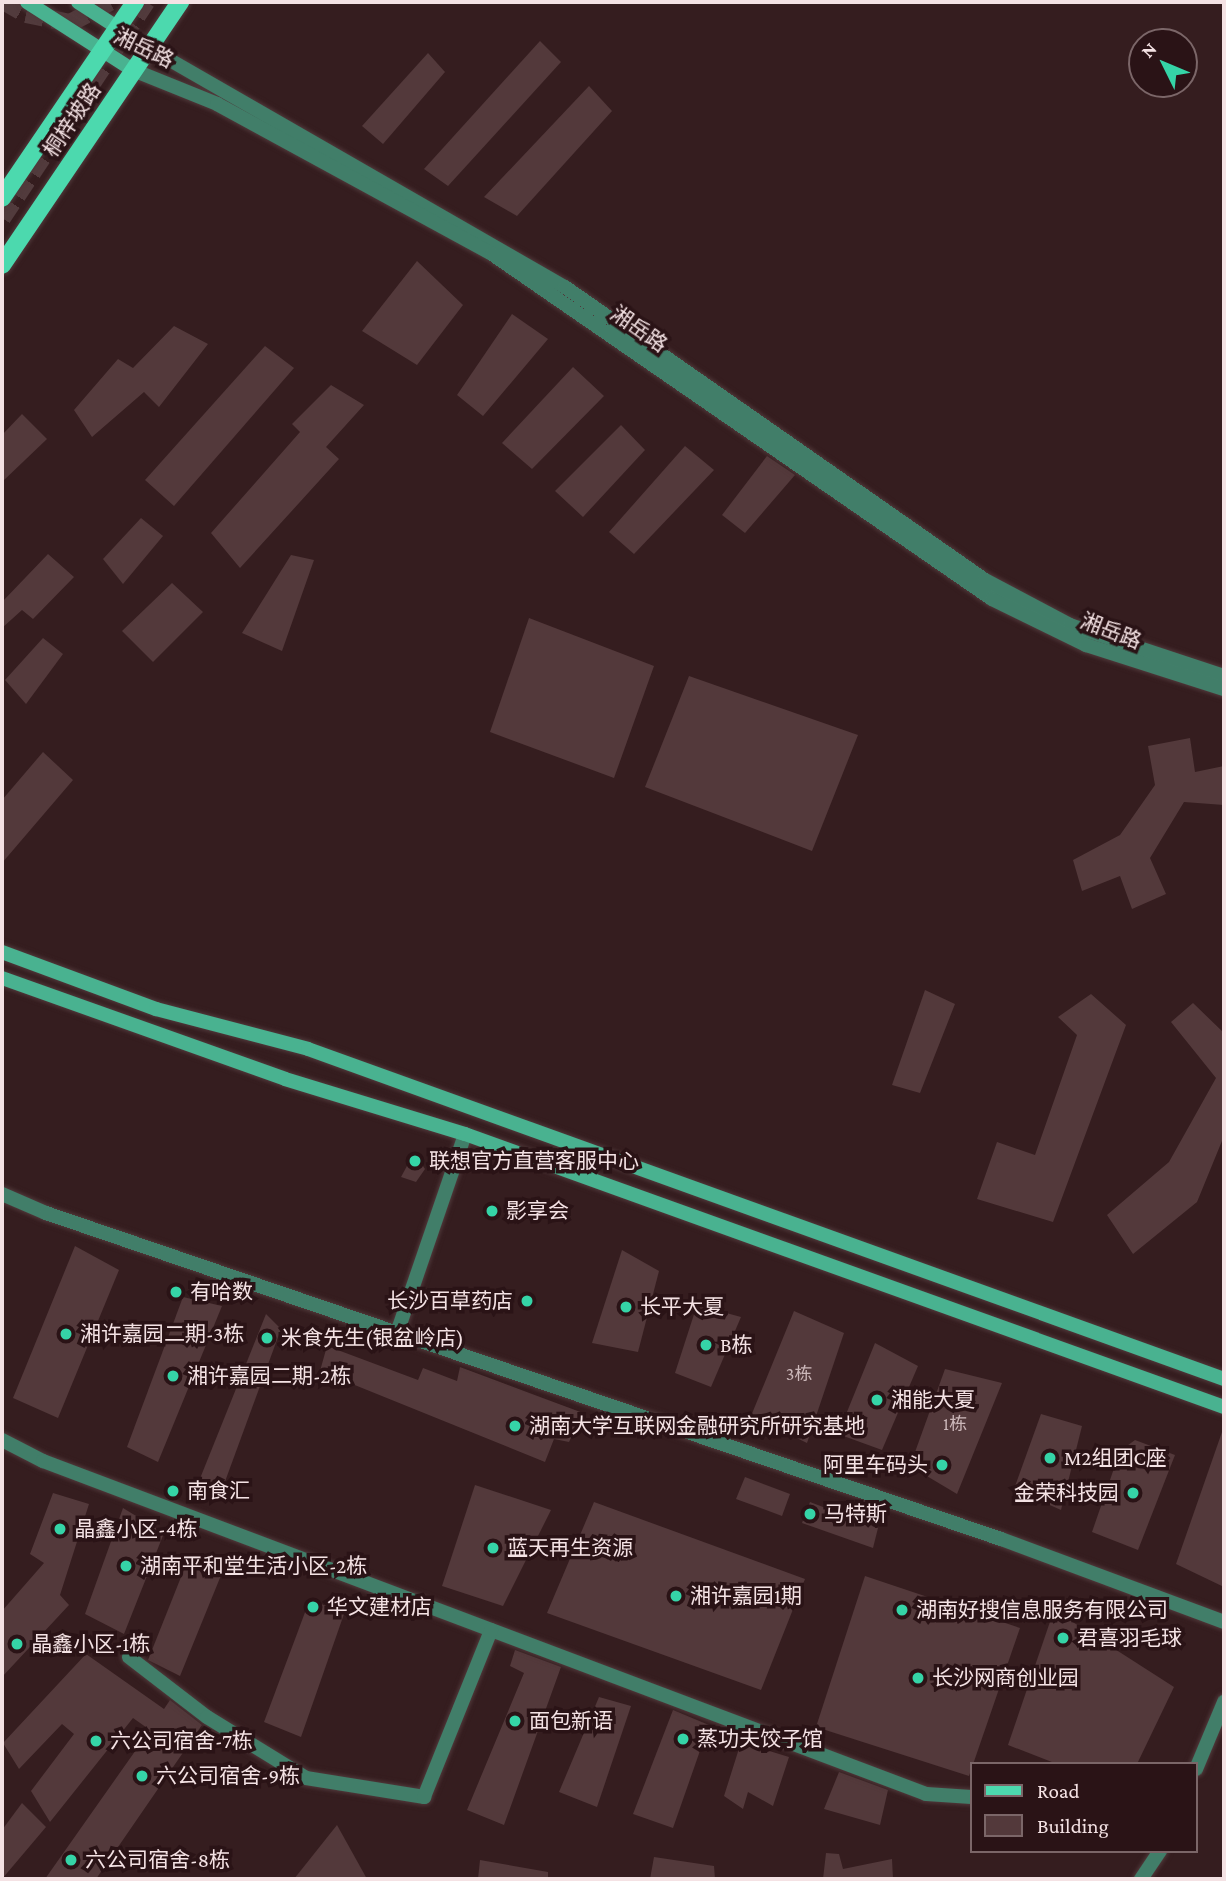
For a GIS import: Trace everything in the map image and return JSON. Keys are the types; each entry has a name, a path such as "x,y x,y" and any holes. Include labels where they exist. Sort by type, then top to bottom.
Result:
{"main road":[{"name":"湘岳路","path":"27,2 133,70"},
{"name":"湘岳路","path":"78,2 149,48"},
{"name":"桐梓坡路","path":"2,198 135,2"},
{"name":"桐梓坡路","path":"2,265 180,2"},
{"path":"2,953 156,1009 308,1049 1224,1379"},
{"path":"2,978 285,1079 465,1133 1224,1407"}],"street":[{"name":"湘岳路","path":"149,48 555,281 985,580 1070,625 1224,676"},
{"name":"湘岳路","path":"133,70 217,104 492,254 992,599 1086,645 1224,690"},
{"path":"397,1333 465,1133"},
{"path":"2,1194 397,1333 1001,1539 1224,1622"},
{"path":"2,1440 43,1461 926,1794 970,1797"},
{"path":"129,1657 207,1717 306,1778 424,1797 491,1630"},
{"path":"1198,1764 1224,1702"},
{"path":"1141,1879 1159,1853"}],"building":[{"path":"540,41 561,62 448,186 424,169"},
{"path":"428,53 445,72 383,144 362,126"},
{"path":"589,86 612,111 517,216 484,197"},
{"path":"417,261 463,305 417,365 362,331"},
{"path":"512,314 548,339 483,416 457,395"},
{"path":"174,326 208,344 159,407 144,392 92,437 74,410 118,359 133,368"},
{"path":"265,346 294,368 174,506 145,480"},
{"path":"573,367 604,396 532,469 502,443"},
{"path":"331,385 364,405 326,447 339,459 240,568 211,533 300,432 292,424"},
{"path":"22,414 47,439 2,482 2,435"},
{"path":"621,425 645,450 583,517 555,491"},
{"path":"685,446 714,470 634,554 609,532"},
{"path":"767,456 795,475 745,533 722,515"},
{"path":"141,518 163,536 123,584 103,559"},
{"path":"48,554 74,577 33,619 22,610 2,628 2,602"},
{"path":"291,555 314,560 282,651 242,633"},
{"path":"172,583 203,612 153,662 122,631"},
{"path":"529,618 654,666 614,778 490,732"},
{"path":"43,638 63,654 26,704 5,680"},
{"path":"689,676 858,735 812,851 645,787"},
{"path":"1190,738 1195,772 1224,766 1224,805 1184,802 1150,858 1166,894 1132,909 1120,876 1082,891 1073,860 1120,835 1155,785 1148,746"},
{"path":"43,752 73,780 2,863 2,800"},
{"path":"925,990 955,1004 920,1093 892,1085"},
{"path":"1091,994 1126,1025 1053,1222 977,1199 997,1142 1035,1155 1077,1035 1058,1017"},
{"path":"1193,1003 1224,1033 1224,1136 1197,1202 1133,1254 1107,1215 1169,1162 1216,1078 1171,1022"},
{"name":"联想官方直营客服中心","path":"414,1153 425,1169 416,1182 401,1177"},
{"name":"湘许嘉园二期-3栋","path":"75,1246 119,1270 58,1418 13,1398"},
{"name":"长平大夏","path":"622,1250 659,1271 638,1352 592,1343"},
{"name":"湘许嘉园二期-2栋","path":"183,1297 222,1306 158,1462 127,1447"},
{"name":"B栋","path":"697,1305 741,1317 711,1387 675,1373"},
{"path":"794,1311 844,1333 807,1443 751,1416"},
{"path":"266,1314 281,1329 223,1487 199,1481"},
{"name":"湘能大夏","path":"875,1343 918,1366 882,1450 838,1434"},
{"name":"湖南大学互联网金融研究所研究基地","path":"327,1346 418,1380 423,1368 457,1381 460,1367 583,1413 569,1442 554,1439 545,1462 320,1371"},
{"path":"945,1369 1002,1383 957,1494 910,1466"},
{"name":"M2组团C座","path":"1041,1414 1082,1426 1061,1510 1014,1489"},
{"path":"1222,1432 1224,1433 1224,1587 1176,1564"},
{"name":"金荣科技园","path":"1135,1440 1175,1455 1138,1550 1092,1532 1120,1451"},
{"path":"745,1477 790,1494 782,1516 736,1499"},
{"name":"蓝天再生资源","path":"475,1485 551,1510 503,1606 442,1586"},
{"path":"53,1493 89,1504 60,1595 69,1605 2,1677 2,1611 44,1563 30,1554"},
{"name":"湘许嘉园1期","path":"594,1502 805,1579 761,1690 547,1613"},
{"path":"810,1502 878,1528 873,1548 802,1523"},
{"name":"湖南平和堂生活小区-2栋","path":"123,1508 164,1533 124,1634 85,1614"},
{"path":"189,1557 224,1568 180,1676 148,1660"},
{"name":"长沙网商创业园","path":"865,1576 1020,1628 974,1762 970,1762 969,1776 816,1727"},
{"path":"310,1599 344,1614 301,1737 264,1722"},
{"path":"1054,1610 1174,1687 1138,1762 1052,1762 1008,1745"},
{"path":"515,1650 561,1667 504,1825 467,1810 524,1673 510,1666"},
{"path":"86,1654 164,1709 170,1700 202,1725 96,1879 45,1879 150,1730 133,1718 50,1822 31,1791 74,1734 62,1724 19,1769 3,1743"},
{"path":"599,1697 631,1706 597,1807 559,1792"},
{"path":"673,1710 709,1725 673,1828 633,1814"},
{"path":"742,1739 761,1742 763,1749 789,1757 773,1806 748,1792 743,1809 724,1796"},
{"path":"839,1772 888,1790 880,1825 824,1809"},
{"path":"22,1803 46,1827 2,1879 2,1830"},
{"path":"337,1825 367,1879 294,1879"},
{"path":"826,1853 839,1854 843,1869 892,1859 893,1879 823,1879"},
{"path":"654,1857 714,1866 715,1879 650,1879"},
{"path":"480,1860 548,1872 548,1879 478,1879"}],"tunnel":[{"path":"5,2 26,14 70,23 110,2"},
{"path":"2,218 146,2"}],"place":[{"name":"联想官方直营客服中心","path":"415,1161"},
{"name":"影享会","path":"492,1211"},
{"name":"有哈数","path":"176,1292"},
{"name":"长沙百草药店","path":"527,1301"},
{"name":"长平大夏","path":"626,1307"},
{"name":"湘许嘉园二期-3栋","path":"66,1334"},
{"name":"米食先生(银盆岭店)","path":"267,1338"},
{"name":"B栋","path":"706,1345"},
{"name":"湘许嘉园二期-2栋","path":"173,1376"},
{"name":"湘能大夏","path":"877,1400"},
{"name":"湖南大学互联网金融研究所研究基地","path":"515,1426"},
{"name":"M2组团C座","path":"1050,1458"},
{"name":"阿里车码头","path":"942,1465"},
{"name":"南食汇","path":"173,1491"},
{"name":"金荣科技园","path":"1133,1493"},
{"name":"马特斯","path":"810,1514"},
{"name":"晶鑫小区-4栋","path":"60,1529"},
{"name":"蓝天再生资源","path":"493,1548"},
{"name":"湖南平和堂生活小区-2栋","path":"126,1566"},
{"name":"湘许嘉园1期","path":"676,1596"},
{"name":"华文建材店","path":"313,1607"},
{"name":"湖南好搜信息服务有限公司","path":"902,1610"},
{"name":"君喜羽毛球","path":"1063,1638"},
{"name":"晶鑫小区-1栋","path":"17,1644"},
{"name":"长沙网商创业园","path":"918,1678"},
{"name":"面包新语","path":"515,1721"},
{"name":"蒸功夫饺子馆","path":"683,1739"},
{"name":"六公司宿舍-7栋","path":"96,1741"},
{"name":"六公司宿舍-9栋","path":"142,1776"},
{"name":"六公司宿舍-8栋","path":"71,1860"}]}
